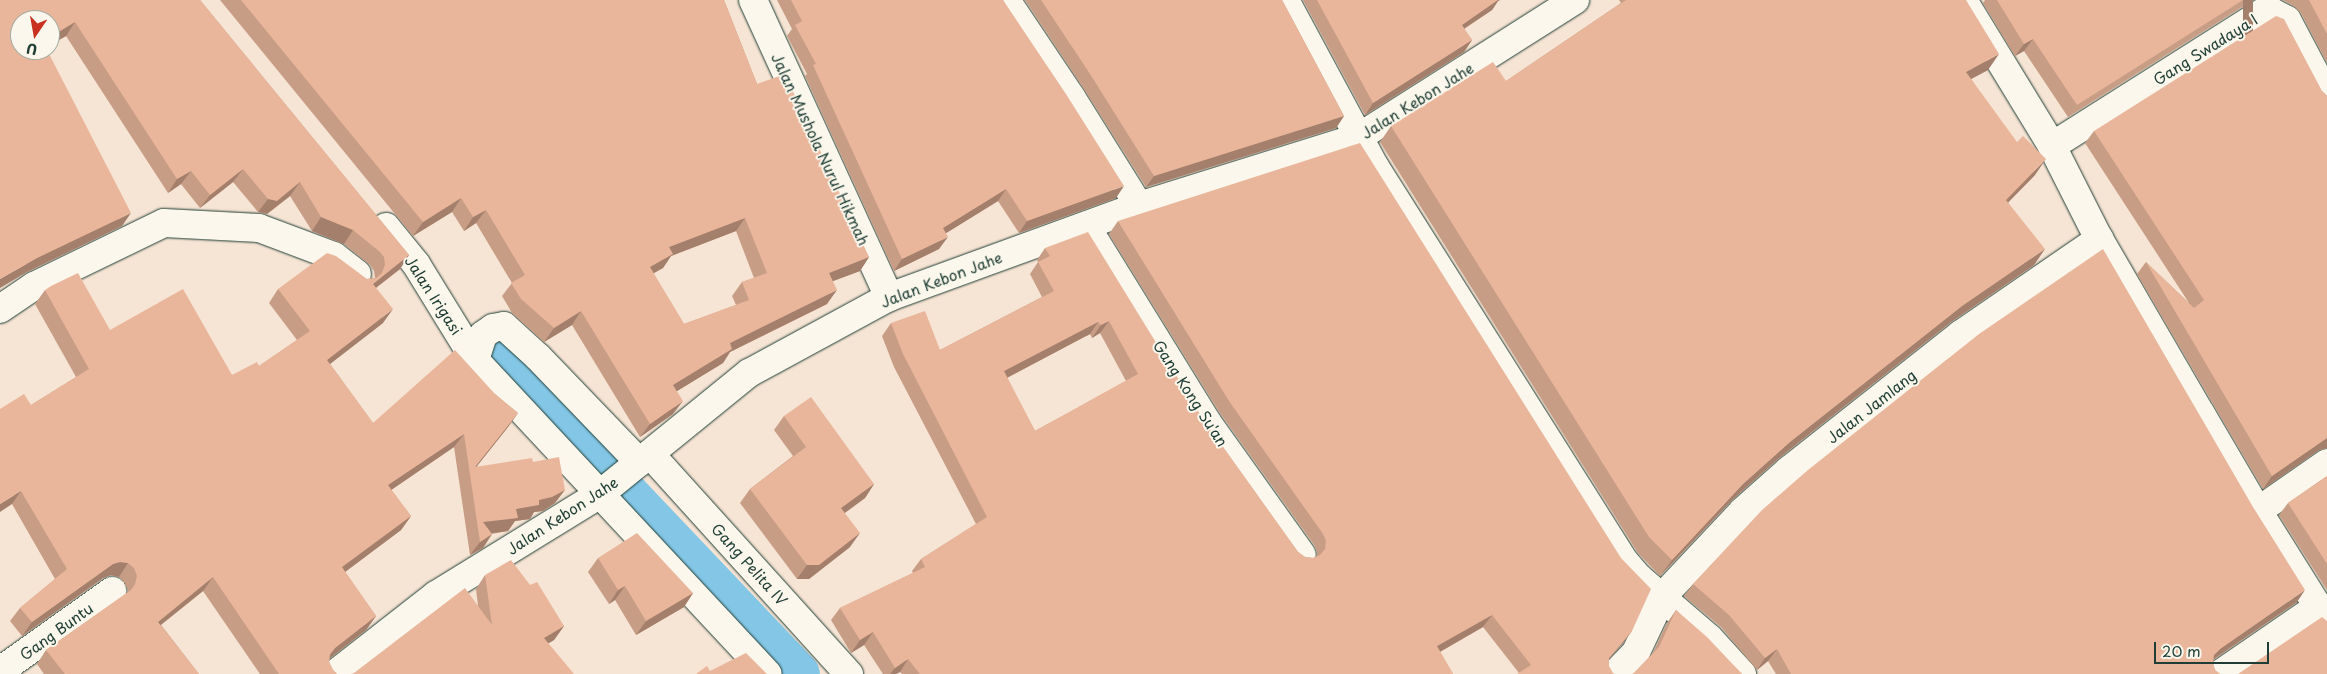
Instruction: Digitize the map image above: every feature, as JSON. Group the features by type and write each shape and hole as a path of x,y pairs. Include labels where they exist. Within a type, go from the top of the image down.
{"street":[{"name":"Jalan Mushola Nurul Hikmah","path":"753,0 889,297"},
{"path":"1006,0 1140,206"},
{"path":"1285,0 1375,167 1625,562 1639,578 1709,638 1742,674"},
{"name":"Jalan Kebon Jahe","path":"335,674 436,595 604,491 749,372 889,297 1140,206 1359,137 1575,0"},
{"path":"1963,0 2052,146 2099,239 2258,511 2323,614 2220,674"},
{"name":"Gang Swadaya I","path":"2052,146 2262,13 2272,12 2287,20 2327,96"},
{"name":"Jalan Irigasi","path":"372,210 416,264 475,360 604,491 768,674"},
{"path":"0,309 34,286 164,223 259,228 334,256 360,277"},
{"name":"Gang Kong Su'an","path":"1086,226 1207,422 1302,555"},
{"name":"Jalan Jamlang","path":"1615,674 1636,652 1662,597 1728,524 1789,470 1961,334 2099,239"},
{"name":"Jalan Irigasi","path":"475,360 483,335 493,328 504,326 538,357 641,461"},
{"name":"Gang Pelita IV","path":"641,461 849,674"},
{"path":"2258,511 2327,463"},
{"name":"Gang Buntu","path":"0,671 112,591"}],"building":[{"path":"0,0 200,0 409,255 373,284 393,309 327,360 373,423 455,350 495,394 518,413 475,467 532,458 533,462 559,457 565,490 552,497 539,500 539,505 516,509 518,518 483,522 492,534 480,542 464,434 388,485 411,516 342,567 376,616 330,654 329,662 337,674 279,674 213,577 158,622 199,674 65,674 46,650 131,590 137,576 134,568 128,563 120,562 113,564 32,622 20,608 67,569 21,491 0,504 0,409 24,394 31,405 89,369 45,290 78,273 110,330 183,289 232,375 257,362 259,366 310,331 278,289 327,253 336,256 367,279 376,278 382,273 385,265 384,257 353,230 321,217 300,182 277,201 268,199 243,169 210,195 191,171 177,179 75,22 60,31 60,10 10,10 10,60 52,60 131,213 37,258 0,279"},
{"path":"241,0 724,0 757,84 785,74 869,257 829,273 837,290 730,343 732,349 673,385 683,401 650,424 581,311 554,328 521,299 511,283 525,275 486,210 473,217 461,198 423,222","holes":["745,218 767,273 742,282 749,300 684,324 650,267 673,254 669,247"]},
{"path":"791,0 1003,0 1066,94 1124,186 1027,221 1006,189 943,228 948,237 902,259 813,65 816,64 795,25 802,21"},
{"path":"1041,0 1282,0 1344,116 1154,176"},
{"path":"1317,0 1498,0 1462,25 1472,40 1373,103"},
{"path":"1626,0 1966,0 1999,54 1966,72 2017,142 2023,136 2046,159 2006,200 2045,249 1962,306 1790,442 1743,484 1672,560 1649,537 1391,126 1493,62 1506,81"},
{"path":"1997,0 2243,0 2077,105 2033,39 2024,44"},
{"path":"2309,0 2327,0 2327,34"},
{"path":"2276,16 2284,19 2322,91 2327,96 2327,438 2272,476 2146,262 2194,308 2204,300 2094,131"},
{"path":"1360,143 1621,558 1651,589 1632,631 1609,658 1609,666 1615,674 1517,674 1531,665 1492,615 1437,646 1453,674 920,674 908,659 895,668 873,632 860,640 840,608 925,567 921,559 987,517 903,354 891,323 925,311 940,350 1054,291 1038,262 1050,256 1045,248 1088,232 1203,419 1298,552 1305,557 1313,558 1320,555 1325,549 1326,541 1323,534 1229,401 1118,221","holes":["1109,321 1138,374 1035,431 1004,371 1098,322 1101,325"]},
{"path":"2103,249 2253,507 2305,590 2220,649 2214,655 2213,663 2215,670 2220,674 1791,674 1777,649 1765,658 1729,615 1693,584 1762,510 1808,470 1979,334"},
{"path":"811,397 874,484 841,508 860,533 819,565 807,565 750,489 806,447 784,416"},
{"path":"2327,476 2327,564 2288,503"},
{"path":"637,533 693,593 646,621 625,586 618,590 598,558"},
{"path":"511,560 530,585 537,582 564,626 544,638 574,674 351,674 465,588 492,625 485,575"},
{"path":"1676,610 1707,637 1742,674 1632,674 1659,647"},
{"path":"2322,617 2327,621 2327,674 2238,674"},
{"path":"746,653 767,674 696,674 707,666 710,671"}],"waterway":[{"path":"488,345 800,674"}]}
